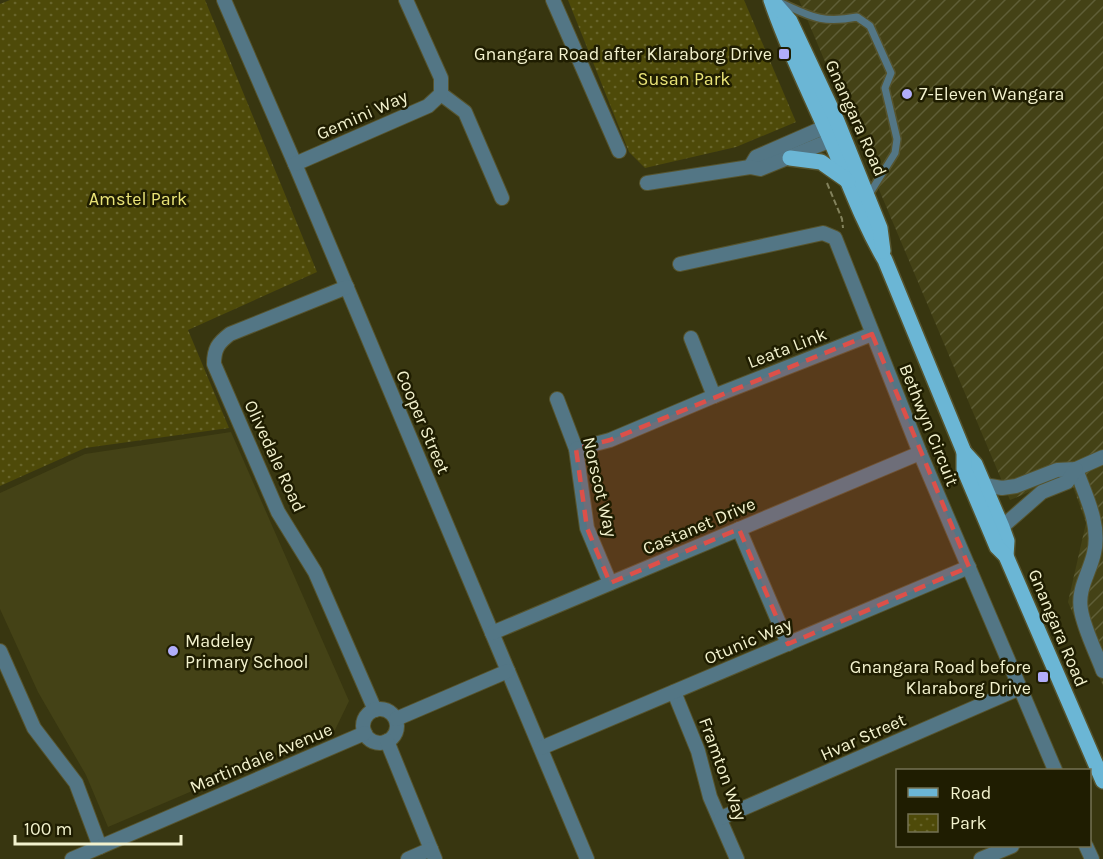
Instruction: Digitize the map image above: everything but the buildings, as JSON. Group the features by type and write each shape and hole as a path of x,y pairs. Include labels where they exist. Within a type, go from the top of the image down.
{"main road":[{"name":"Gnangara Road","path":"772,0 784,36 868,196 880,228 885,260"},
{"name":"Gnangara Road","path":"834,131 848,181 868,232 885,260 964,452 975,464 1002,527 1007,541 1006,556"},
{"path":"790,158 821,162 848,181"},
{"name":"Gnangara Road","path":"964,452 964,469 997,547 1006,556 1103,781"}],"street":[{"name":"Cooper Street","path":"224,0 347,286 587,859"},
{"path":"406,0 441,78 441,94 465,112 502,198"},
{"path":"554,0 619,151"},
{"name":"Gemini Way","path":"295,164 428,105 441,94"},
{"path":"647,183 750,167 760,169 790,158 834,131"},
{"path":"750,167 756,157 834,131"},
{"name":"Bethwyn Circuit","path":"680,264 823,233 835,238 920,453 1054,769"},
{"name":"Olivedale Road","path":"347,286 230,334 220,341 214,351 214,364 278,512 315,572 375,710"},
{"name":"Leata Link","path":"576,448 610,440 714,396 873,334"},
{"path":"691,338 714,396"},
{"name":"Norscot Way","path":"557,399 576,448 587,528 610,583"},
{"name":"Castanet Drive","path":"492,633 920,453"},
{"path":"984,485 1002,488 1016,486 1057,470 1076,469 1103,457"},
{"path":"1002,527 1042,492 1067,482 1076,469"},
{"path":"1076,469 1095,520 1096,536 1095,553 1083,583 1080,598 1081,611 1103,671"},
{"path":"739,529 788,644"},
{"name":"Otunic Way","path":"541,748 969,567"},
{"path":"0,651 34,728 76,783 100,847"},
{"path":"396,719 508,671"},
{"name":"Hvar Street","path":"721,818 1020,688"},
{"name":"Framton Way","path":"674,692 698,751 710,796 737,859"},
{"path":"375,710 386,710 396,719 396,731 387,741 370,740 365,733 364,721 375,710"},
{"name":"Martindale Avenue","path":"72,859 365,733"},
{"path":"387,741 433,854 408,859"},
{"path":"981,859 1010,847"}],"lane":[{"path":"772,0 817,19 841,20 857,17 870,26 878,42 891,73 885,88 897,139 895,153 868,196"}],"highlighted area":[{"path":"872,334 969,567 788,644 739,529 610,583 587,528 576,449 610,440"}],"shaded area":[{"path":"799,0 1103,0 1103,686 1068,602 1086,523 1069,476 1010,500"},
{"name":"Madeley Primary School","path":"231,432 349,701 335,730 108,827 86,775 38,692 0,609 0,493 85,454"}],"green space":[{"name":"Amstel Park","path":"10,0 205,0 317,272 188,330 229,428 85,448 0,486 0,4"},
{"name":"Susan Park","path":"568,0 744,0 796,122 736,147 645,168 629,152"}],"place":[{"name":"Gnangara Road after Klaraborg Drive","path":"784,54"},
{"name":"7-Eleven Wangara","path":"907,94"},
{"name":"Madeley Primary School","path":"173,651"},
{"name":"Gnangara Road before Klaraborg Drive","path":"1043,677"}]}
